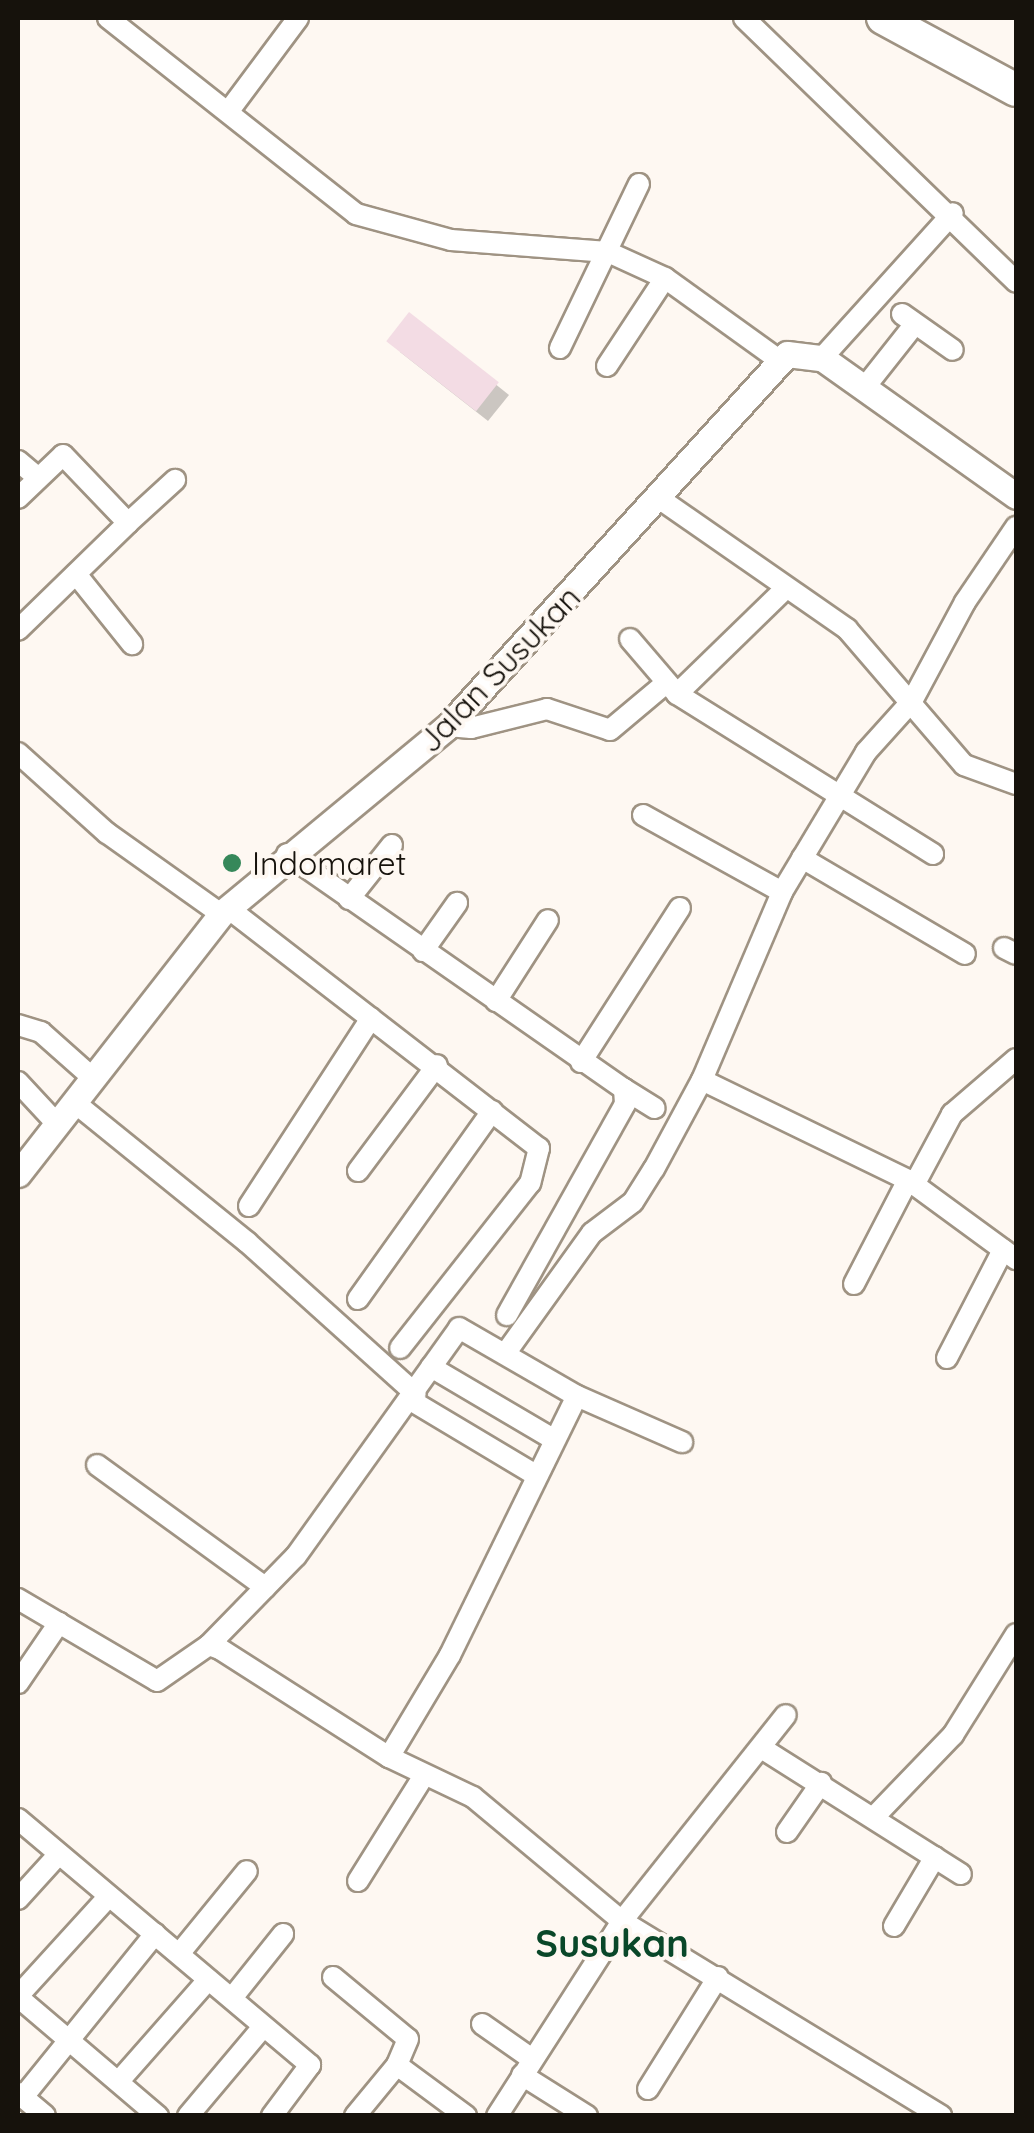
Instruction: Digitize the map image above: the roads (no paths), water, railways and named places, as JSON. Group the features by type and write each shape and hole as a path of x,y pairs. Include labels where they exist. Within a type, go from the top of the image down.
{"highway":[{"path":"883,18 1016,90"}],"street":[{"path":"108,18 356,214 451,240 474,237 608,252 666,278 779,360 796,353 822,358 1016,496"},
{"path":"228,112 298,18"},
{"path":"744,18 952,213 1016,282"},
{"path":"560,348 639,184"},
{"path":"822,358 952,213"},
{"path":"608,366 666,278"},
{"path":"864,387 909,319 953,350"},
{"name":"Jalan Susukan","path":"18,1174 224,911 287,854 448,726 660,498 779,360"},
{"path":"18,498 63,455 128,523"},
{"path":"18,461 38,478"},
{"path":"18,630 176,480"},
{"path":"660,498 784,590 817,602 883,663 964,765 1016,784"},
{"path":"505,1354 592,1233 633,1202 702,1080 782,892 838,795 912,701 965,602 1016,527"},
{"path":"76,574 132,644"},
{"path":"448,726 471,728 548,710 610,730 671,689 784,590"},
{"path":"630,639 671,689 933,854"},
{"path":"18,753 107,833 224,911 437,1064 539,1148 530,1182 400,1348"},
{"path":"643,815 782,892"},
{"path":"349,899 392,845"},
{"path":"287,854 582,1062 654,1108"},
{"path":"802,858 965,954"},
{"path":"423,951 457,903"},
{"path":"582,1062 680,908"},
{"path":"496,1002 548,920"},
{"path":"249,1206 371,1018"},
{"path":"18,1025 41,1032 94,1078"},
{"path":"854,1284 952,1114 1016,1058"},
{"path":"358,1170 437,1064"},
{"path":"702,1080 911,1183 1010,1254 947,1358"},
{"path":"18,1082 57,1124"},
{"path":"506,1315 624,1104 624,1089"},
{"path":"74,1102 248,1242 414,1397 534,1474"},
{"path":"358,1299 492,1111"},
{"path":"18,1600 157,1681 209,1645 296,1556 414,1397 459,1328 577,1396 682,1442"},
{"path":"431,1367 553,1439"},
{"path":"388,1757 450,1655 534,1474 577,1396"},
{"path":"96,1465 265,1587"},
{"path":"18,1684 60,1624"},
{"path":"874,1818 952,1736 1016,1634"},
{"path":"209,1645 388,1757 423,1777 473,1797 622,1920 941,2116"},
{"path":"496,2116 622,1920 763,1749 786,1715"},
{"path":"763,1749 821,1782 961,1874"},
{"path":"358,1881 423,1777"},
{"path":"787,1832 821,1782"},
{"path":"18,1818 310,2064 272,2116"},
{"path":"18,1899 59,1854"},
{"path":"894,1926 936,1858"},
{"path":"179,1954 248,1872"},
{"path":"109,1896 18,1996 158,2116"},
{"path":"44,2116 20,2095 71,2041 155,1934"},
{"path":"232,1998 283,1934"},
{"path":"333,1976 404,2030 408,2048 355,2116"},
{"path":"648,2089 718,1977"},
{"path":"119,2081 208,1980"},
{"path":"482,2024 586,2116"},
{"path":"188,2116 263,2026"},
{"path":"397,2065 466,2116"}],"place":[{"name":"Indomaret","path":"232,863"}],"district":[{"name":"Susukan","path":"612,1944"}]}
